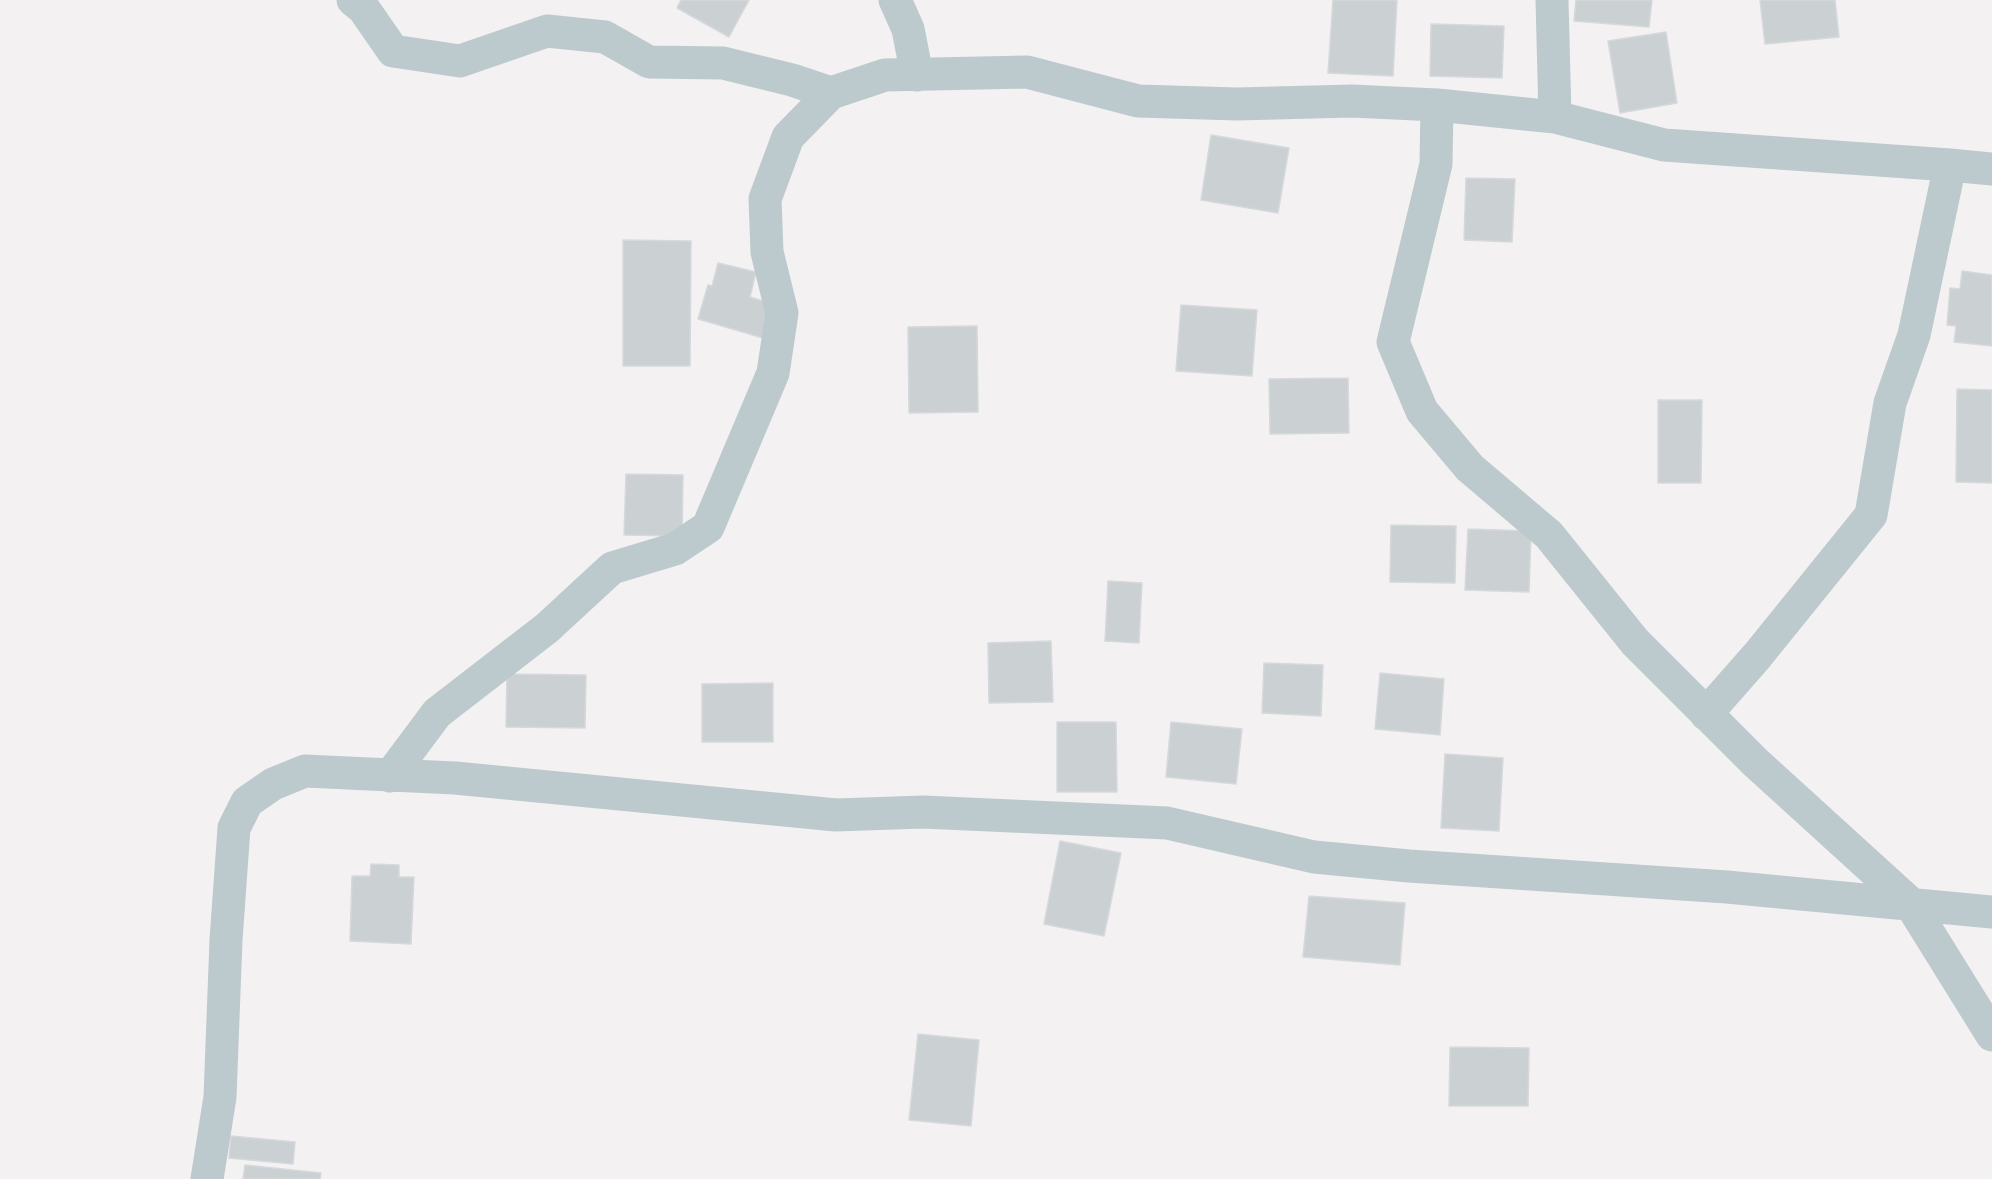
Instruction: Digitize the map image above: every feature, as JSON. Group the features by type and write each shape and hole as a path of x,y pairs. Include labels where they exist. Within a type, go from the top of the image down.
{"street":[{"path":"354,0 364,9 393,51 460,61 547,31 605,37 649,62 723,63 792,80 831,93"},
{"path":"895,0 908,29 917,75"},
{"path":"1552,0 1555,117"},
{"path":"390,776 437,713 547,628 612,568 675,549 708,527 773,374 782,313 767,252 765,199 788,137 831,93 885,75 1027,72 1138,100 1237,104 1352,101 1437,105 1555,117 1664,145 1992,169"},
{"path":"1437,105 1436,164 1394,342 1422,411 1470,468 1550,535 1635,642 1706,714 1755,762 1910,903 1992,1035"},
{"path":"1706,714 1757,656 1871,515 1890,403 1914,335 1950,165"},
{"path":"207,1179 219,1097 234,828 247,802 273,784 305,771 455,778 836,815 923,812 1167,823 1314,857 1727,887 1992,912"}],"building":[{"path":"681,0 749,0 729,37 677,8"},
{"path":"1333,0 1397,0 1393,76 1328,73"},
{"path":"1576,0 1652,0 1649,27 1574,21"},
{"path":"1760,0 1835,0 1839,37 1765,44"},
{"path":"1431,24 1504,26 1502,78 1430,76"},
{"path":"1666,32 1677,103 1620,113 1608,41"},
{"path":"1211,135 1289,148 1278,213 1201,200"},
{"path":"1466,178 1515,179 1512,242 1464,240"},
{"path":"623,240 691,241 690,366 623,366"},
{"path":"718,263 756,272 750,297 773,304 763,338 698,319 708,285 712,286"},
{"path":"1962,271 1992,275 1992,346 1954,342 1956,326 1947,325 1950,288 1960,289"},
{"path":"1181,305 1257,310 1252,376 1176,371"},
{"path":"977,326 978,412 909,413 908,327"},
{"path":"1348,378 1349,433 1270,434 1269,379"},
{"path":"1957,389 1992,390 1992,483 1956,482"},
{"path":"1658,400 1702,400 1701,483 1658,483"},
{"path":"626,474 683,475 682,536 624,535"},
{"path":"1391,525 1456,526 1455,583 1390,582"},
{"path":"1468,529 1531,531 1529,592 1465,590"},
{"path":"1108,581 1142,583 1139,643 1105,641"},
{"path":"1051,641 1053,702 989,703 988,643"},
{"path":"1264,663 1323,665 1321,716 1262,713"},
{"path":"1380,673 1444,679 1440,735 1375,729"},
{"path":"507,674 586,675 585,728 506,727"},
{"path":"773,683 773,742 702,742 702,684"},
{"path":"1057,722 1116,722 1117,792 1057,792"},
{"path":"1171,722 1242,729 1236,784 1166,777"},
{"path":"1445,754 1503,758 1499,831 1441,828"},
{"path":"1060,841 1121,853 1104,936 1044,924"},
{"path":"371,864 399,865 399,877 414,877 411,944 350,941 352,876 370,876"},
{"path":"1309,896 1405,903 1400,965 1303,957"},
{"path":"918,1034 979,1040 971,1126 909,1120"},
{"path":"1450,1047 1529,1048 1528,1106 1449,1106"},
{"path":"231,1136 295,1142 293,1164 229,1158"},
{"path":"245,1165 321,1173 320,1179 243,1179"}]}
